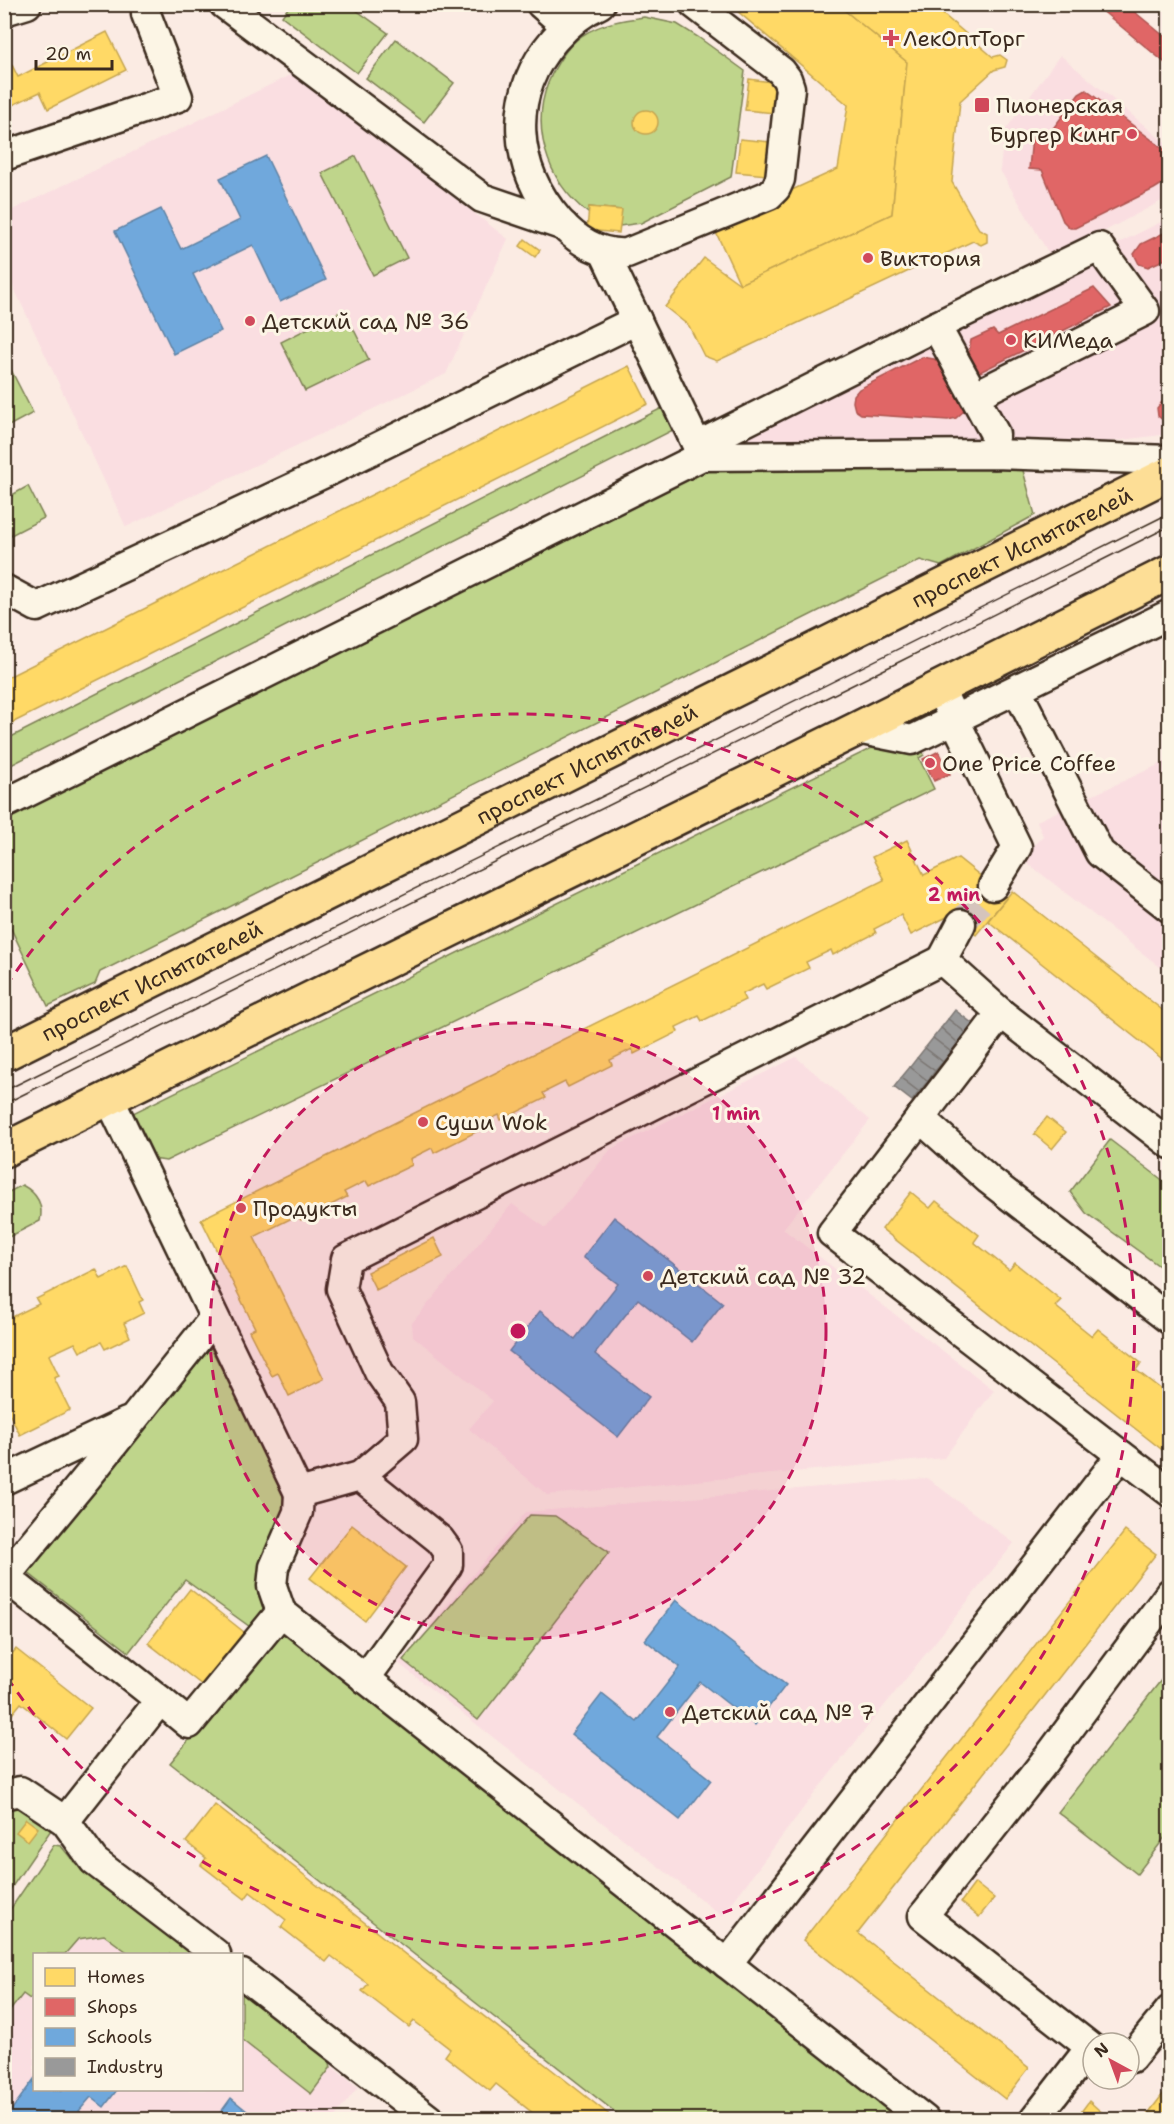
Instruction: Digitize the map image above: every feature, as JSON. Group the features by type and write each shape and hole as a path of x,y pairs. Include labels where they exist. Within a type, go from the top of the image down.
{"main road":[{"name":"проспект Испытателей","path":"4,1054 1170,473"},
{"path":"4,1150 1170,572"}],"street":[{"path":"4,11 27,4"},
{"path":"4,156 178,97 146,14 146,4"},
{"path":"224,4 482,198 564,226"},
{"path":"541,4 566,26"},
{"path":"600,4 566,26 547,48 531,76 525,96 521,127 523,150 532,180 546,205 564,226 576,237 604,252 627,253 769,195 776,188 780,179 790,88 788,79 702,7"},
{"path":"4,804 700,451 936,326 1098,247 1145,311 974,396"},
{"path":"604,252 700,451"},
{"path":"4,589 37,607 331,470 637,320"},
{"path":"936,326 995,434 994,453"},
{"path":"700,451 994,453 1170,460"},
{"path":"857,729 912,740 1170,614"},
{"path":"938,687 1017,847 993,886"},
{"path":"1017,690 1095,820 1100,853 1170,908"},
{"path":"298,1493 360,1476 403,1439 400,1402 379,1372 341,1288 346,1259 942,960 961,924"},
{"path":"942,960 1001,1013 1170,1144"},
{"path":"1001,1013 832,1233 1170,1492"},
{"path":"109,1098 298,1493 298,1512 274,1567 272,1586 281,1612 925,2120"},
{"path":"920,1118 989,1180 1170,1320"},
{"path":"214,1318 5,1577 189,1724 281,1612"},
{"path":"4,1480 134,1419"},
{"path":"727,1964 1121,1455"},
{"path":"360,1476 441,1540 448,1551 448,1565 365,1679"},
{"path":"1081,2040 923,1916 1046,1760 1170,1593"},
{"path":"65,1821 160,1700"},
{"path":"4,1795 20,1791 65,1821 94,1860 215,1953"},
{"path":"243,1975 430,2120"},
{"path":"1141,2046 1170,2010"},
{"path":"1034,2120 1081,2062"}],"shaded area":[{"path":"1060,55 1169,146 1169,197 1052,259 1000,170 1004,132"},
{"name":"Детский сад № 36","path":"292,74 508,239 446,374 126,527 5,269 4,214"},
{"path":"1169,218 1169,434 1090,444 717,443"},
{"path":"1169,760 1169,974 1021,858 1043,836 1037,821"},
{"name":"Детский сад № 32","path":"796,1057 870,1120 783,1229 994,1390 944,1458 547,1495 469,1429 493,1401 413,1336 412,1323 512,1204 546,1228 611,1149"},
{"name":"Детский сад № 7","path":"927,1478 1014,1543 814,1794 722,1916 398,1663 526,1512"},
{"path":"73,1868 184,1953 33,1953 33,2091 243,2091 243,1999 358,2087 333,2119 5,2119 4,1957"}],"green space":[{"path":"291,4 349,5 388,33 357,73 282,16"},
{"path":"644,17 677,24 745,71 731,177 641,223 620,226 621,210 589,207 588,213 561,185 545,150 542,112 545,93 552,74 565,53 578,39 605,25"},
{"path":"396,39 454,83 424,122 366,78"},
{"path":"356,156 407,258 373,275 322,173"},
{"path":"344,310 369,360 305,391 281,342"},
{"path":"8,364 33,413 5,428 5,366"},
{"path":"664,407 675,429 5,768 5,740"},
{"path":"709,462 1021,463 1035,515 941,566 920,560 100,972 95,984 48,1006 5,916 5,819"},
{"path":"28,486 44,518 11,535 5,522 5,499"},
{"path":"888,740 921,746 924,755 919,758 934,789 166,1161 153,1159 131,1114"},
{"path":"1110,1140 1169,1185 1169,1273 1086,1213 1070,1192"},
{"path":"22,1185 35,1195 40,1204 40,1221 5,1239 5,1194"},
{"path":"207,1341 287,1493 269,1609 253,1629 185,1580 129,1652 27,1572"},
{"path":"530,1515 555,1516 609,1552 478,1720 403,1660"},
{"path":"280,1629 907,2119 624,2119 170,1763"},
{"path":"1169,1670 1169,1832 1137,1874 1058,1812"},
{"path":"17,1804 53,1827 5,1897 5,1811"},
{"path":"54,1845 61,1846 74,1862 189,1953 129,1953 104,1935 78,1939 66,1953 33,1953 33,1994 30,1999 23,1994 5,2017 5,1917"},
{"path":"243,1993 329,2059 331,2067 311,2094 243,2041"}],"building: Homes":[{"path":"729,4 837,4 907,62 892,214 740,284 713,226 838,169 848,105"},
{"path":"837,4 931,4 993,57 1000,55 1007,60 1005,67 994,70 960,101 952,182 979,229 987,233 987,242 981,245 973,241 717,361 704,356 689,326 665,307 704,258 740,284 892,214 907,62"},
{"path":"107,32 126,70 48,109 40,92 4,109 4,61 9,59 18,77"},
{"path":"749,79 778,83 774,113 745,110"},
{"path":"646,110 655,113 658,122 655,131 646,134 637,131 634,122 637,113"},
{"path":"740,139 771,142 767,175 736,172"},
{"path":"589,207 622,210 619,233 587,230"},
{"path":"525,239 540,250 535,257 520,246"},
{"path":"629,366 648,404 4,727 4,679"},
{"path":"907,840 924,875 958,858 1007,897 976,935 951,915 911,935 901,915 874,929 876,933 833,955 831,950 806,962 809,968 766,989 763,984 742,994 745,1000 702,1021 699,1016 676,1027 678,1032 634,1054 632,1049 610,1060 612,1065 568,1087 565,1082 543,1093 546,1098 501,1120 499,1115 476,1126 478,1131 434,1153 432,1148 410,1159 412,1165 369,1186 366,1181 344,1192 347,1197 301,1220 298,1215 254,1237 324,1379 289,1396 278,1373 272,1376 249,1331 255,1328 201,1219 884,880 872,857"},
{"path":"1012,891 1170,1016 1170,1065 988,921"},
{"path":"1047,1117 1066,1132 1052,1149 1034,1134"},
{"path":"911,1192 930,1208 936,1201 979,1235 974,1242 1009,1270 1015,1263 1061,1300 1055,1306 1092,1336 1098,1329 1141,1363 1136,1370 1170,1396 1170,1456 882,1229"},
{"path":"434,1238 443,1257 376,1290 367,1272"},
{"path":"127,1266 143,1300 139,1302 144,1313 124,1323 130,1337 105,1349 101,1342 80,1352 75,1343 49,1355 59,1376 54,1378 70,1410 20,1435 4,1403 4,1321 39,1304 36,1299 96,1269 101,1279"},
{"path":"352,1525 406,1567 365,1621 310,1578"},
{"path":"1125,1531 1156,1554 858,1933 1029,2068 1005,2099 803,1940"},
{"path":"190,1589 244,1632 202,1685 148,1643"},
{"path":"16,1649 91,1708 66,1739 21,1703 4,1724 4,1663"},
{"path":"215,1805 616,2120 530,2120 534,2114 496,2084 490,2091 445,2056 450,2049 414,2021 409,2027 362,1991 368,1984 331,1956 326,1962 281,1927 286,1920 250,1892 245,1899 201,1865 206,1858 186,1842"},
{"path":"26,1819 38,1828 28,1841 16,1832"},
{"path":"975,1883 994,1898 979,1917 961,1902"},
{"path":"1170,2085 1170,2120 1143,2120"},
{"path":"1089,2101 1099,2110 1112,2120 1075,2120"}],"building: Shops":[{"path":"1094,4 1125,4 1170,41 1170,67"},
{"path":"1086,90 1169,153 1170,179 1075,228 1070,228 1063,221 1042,170 1029,169 1032,137 1045,139 1079,94"},
{"path":"1170,230 1170,257 1148,267 1139,264 1134,254 1141,244"},
{"path":"1094,288 1111,307 974,375 967,362 971,340 993,330 998,335"},
{"path":"922,357 934,359 945,365 965,402 964,411 956,418 948,420 861,414 855,410 854,395 859,389"},
{"path":"1170,398 1170,420 1163,420 1158,416 1157,408"},
{"path":"939,751 950,774 934,781 923,759"}],"building: Schools":[{"path":"266,156 326,280 280,302 253,245 193,274 221,331 174,354 115,231 161,209 181,249 240,220 220,178"},
{"path":"614,1217 723,1303 692,1342 638,1299 595,1354 649,1397 618,1437 509,1351 540,1311 575,1339 618,1284 583,1257"},
{"path":"676,1600 786,1685 755,1725 700,1682 657,1737 711,1780 680,1820 571,1734 602,1694 637,1722 680,1667 645,1640"},
{"path":"33,2080 33,2091 116,2091 104,2107 91,2097 79,2111 89,2120 4,2120"},
{"path":"231,2098 258,2120 215,2120"}],"building: Industry":[{"path":"955,1010 973,1024 966,1033 948,1019"},
{"path":"948,1019 966,1033 958,1043 941,1028"},
{"path":"941,1028 958,1043 951,1052 933,1038"},
{"path":"933,1038 951,1052 943,1062 925,1048"},
{"path":"925,1048 943,1062 935,1071 917,1058"},
{"path":"917,1058 935,1071 928,1081 910,1067"},
{"path":"910,1067 928,1081 919,1092 901,1078"},
{"path":"901,1078 919,1092 912,1101 894,1087"}],"tunnel":[{"path":"961,924 993,886"}],"tram line":[{"path":"4,1091 646,775 1170,513"},
{"path":"4,1104 1170,526"}],"place":[{"name":"ЛекОптТорг","path":"891,38"},
{"name":"Пионерская","path":"982,105"},
{"name":"Бургер Кинг","path":"1132,134"},
{"name":"Виктория","path":"868,258"},
{"name":"Детский сад № 36","path":"250,321"},
{"name":"КИМеда","path":"1011,340"},
{"name":"One Price Coffee","path":"930,763"},
{"name":"Суши Wok","path":"423,1122"},
{"name":"Продукты","path":"241,1208"},
{"name":"Детский сад № 32","path":"648,1276"},
{"name":"Детский сад № 7","path":"670,1712"}]}
